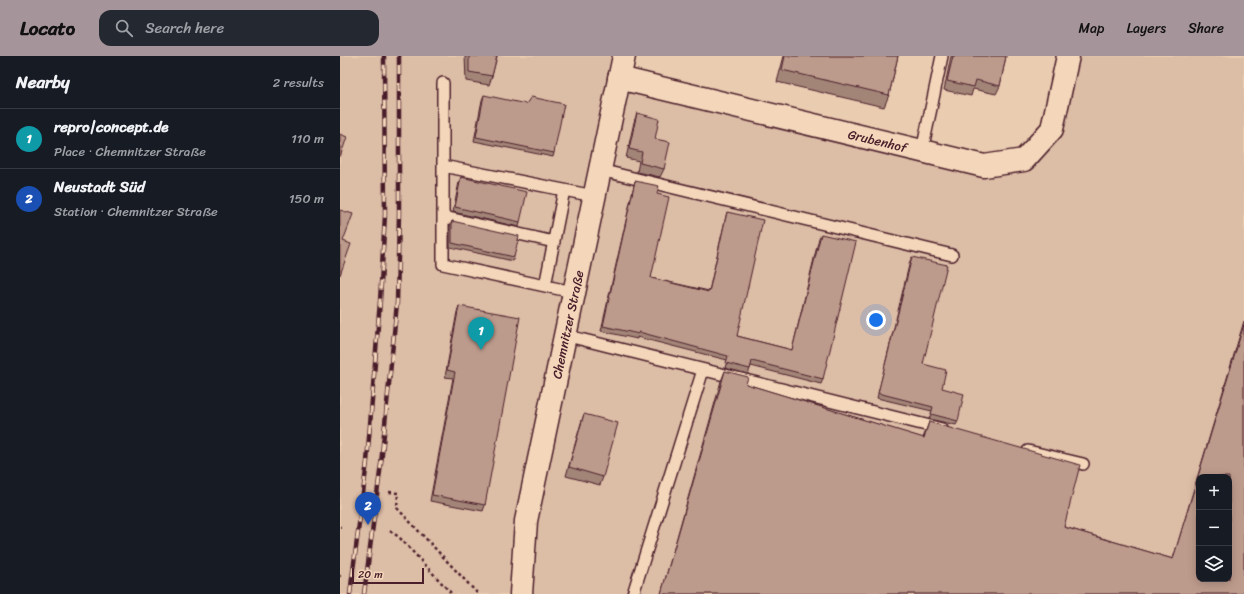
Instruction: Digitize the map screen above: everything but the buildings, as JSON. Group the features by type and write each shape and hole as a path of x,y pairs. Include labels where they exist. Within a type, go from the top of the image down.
{"street":[{"name":"Chemnitzer Straße","path":"521,594 526,521 573,292 624,56"},
{"name":"Grubenhof","path":"620,78 984,166 1024,160 1052,130 1068,56"}],"lane":[{"path":"922,151 942,56"},
{"path":"443,83 443,264 573,292"},
{"path":"443,166 594,196"},
{"path":"600,170 952,255"},
{"path":"546,286 564,190"},
{"path":"444,217 554,242"},
{"path":"564,335 951,432"},
{"path":"633,594 703,370"},
{"path":"1021,449 1083,464"}],"path":[{"path":"388,492 398,493 397,508 478,594"},
{"path":"390,531 398,537 452,594"}],"shaded area":[{"path":"340,56 611,56 512,536 508,586 513,536 564,335 619,78 984,166 1024,160 1052,130 1068,56 1244,56 1244,594 340,594"}],"railway":[{"path":"350,594 367,462 380,301 385,215 384,56"},
{"path":"364,594 381,464 397,303 399,214 399,56"}],"place":[{"name":"repro|concept.de","path":"481,350"},
{"name":"Neustadt Süd","path":"368,525"}]}
